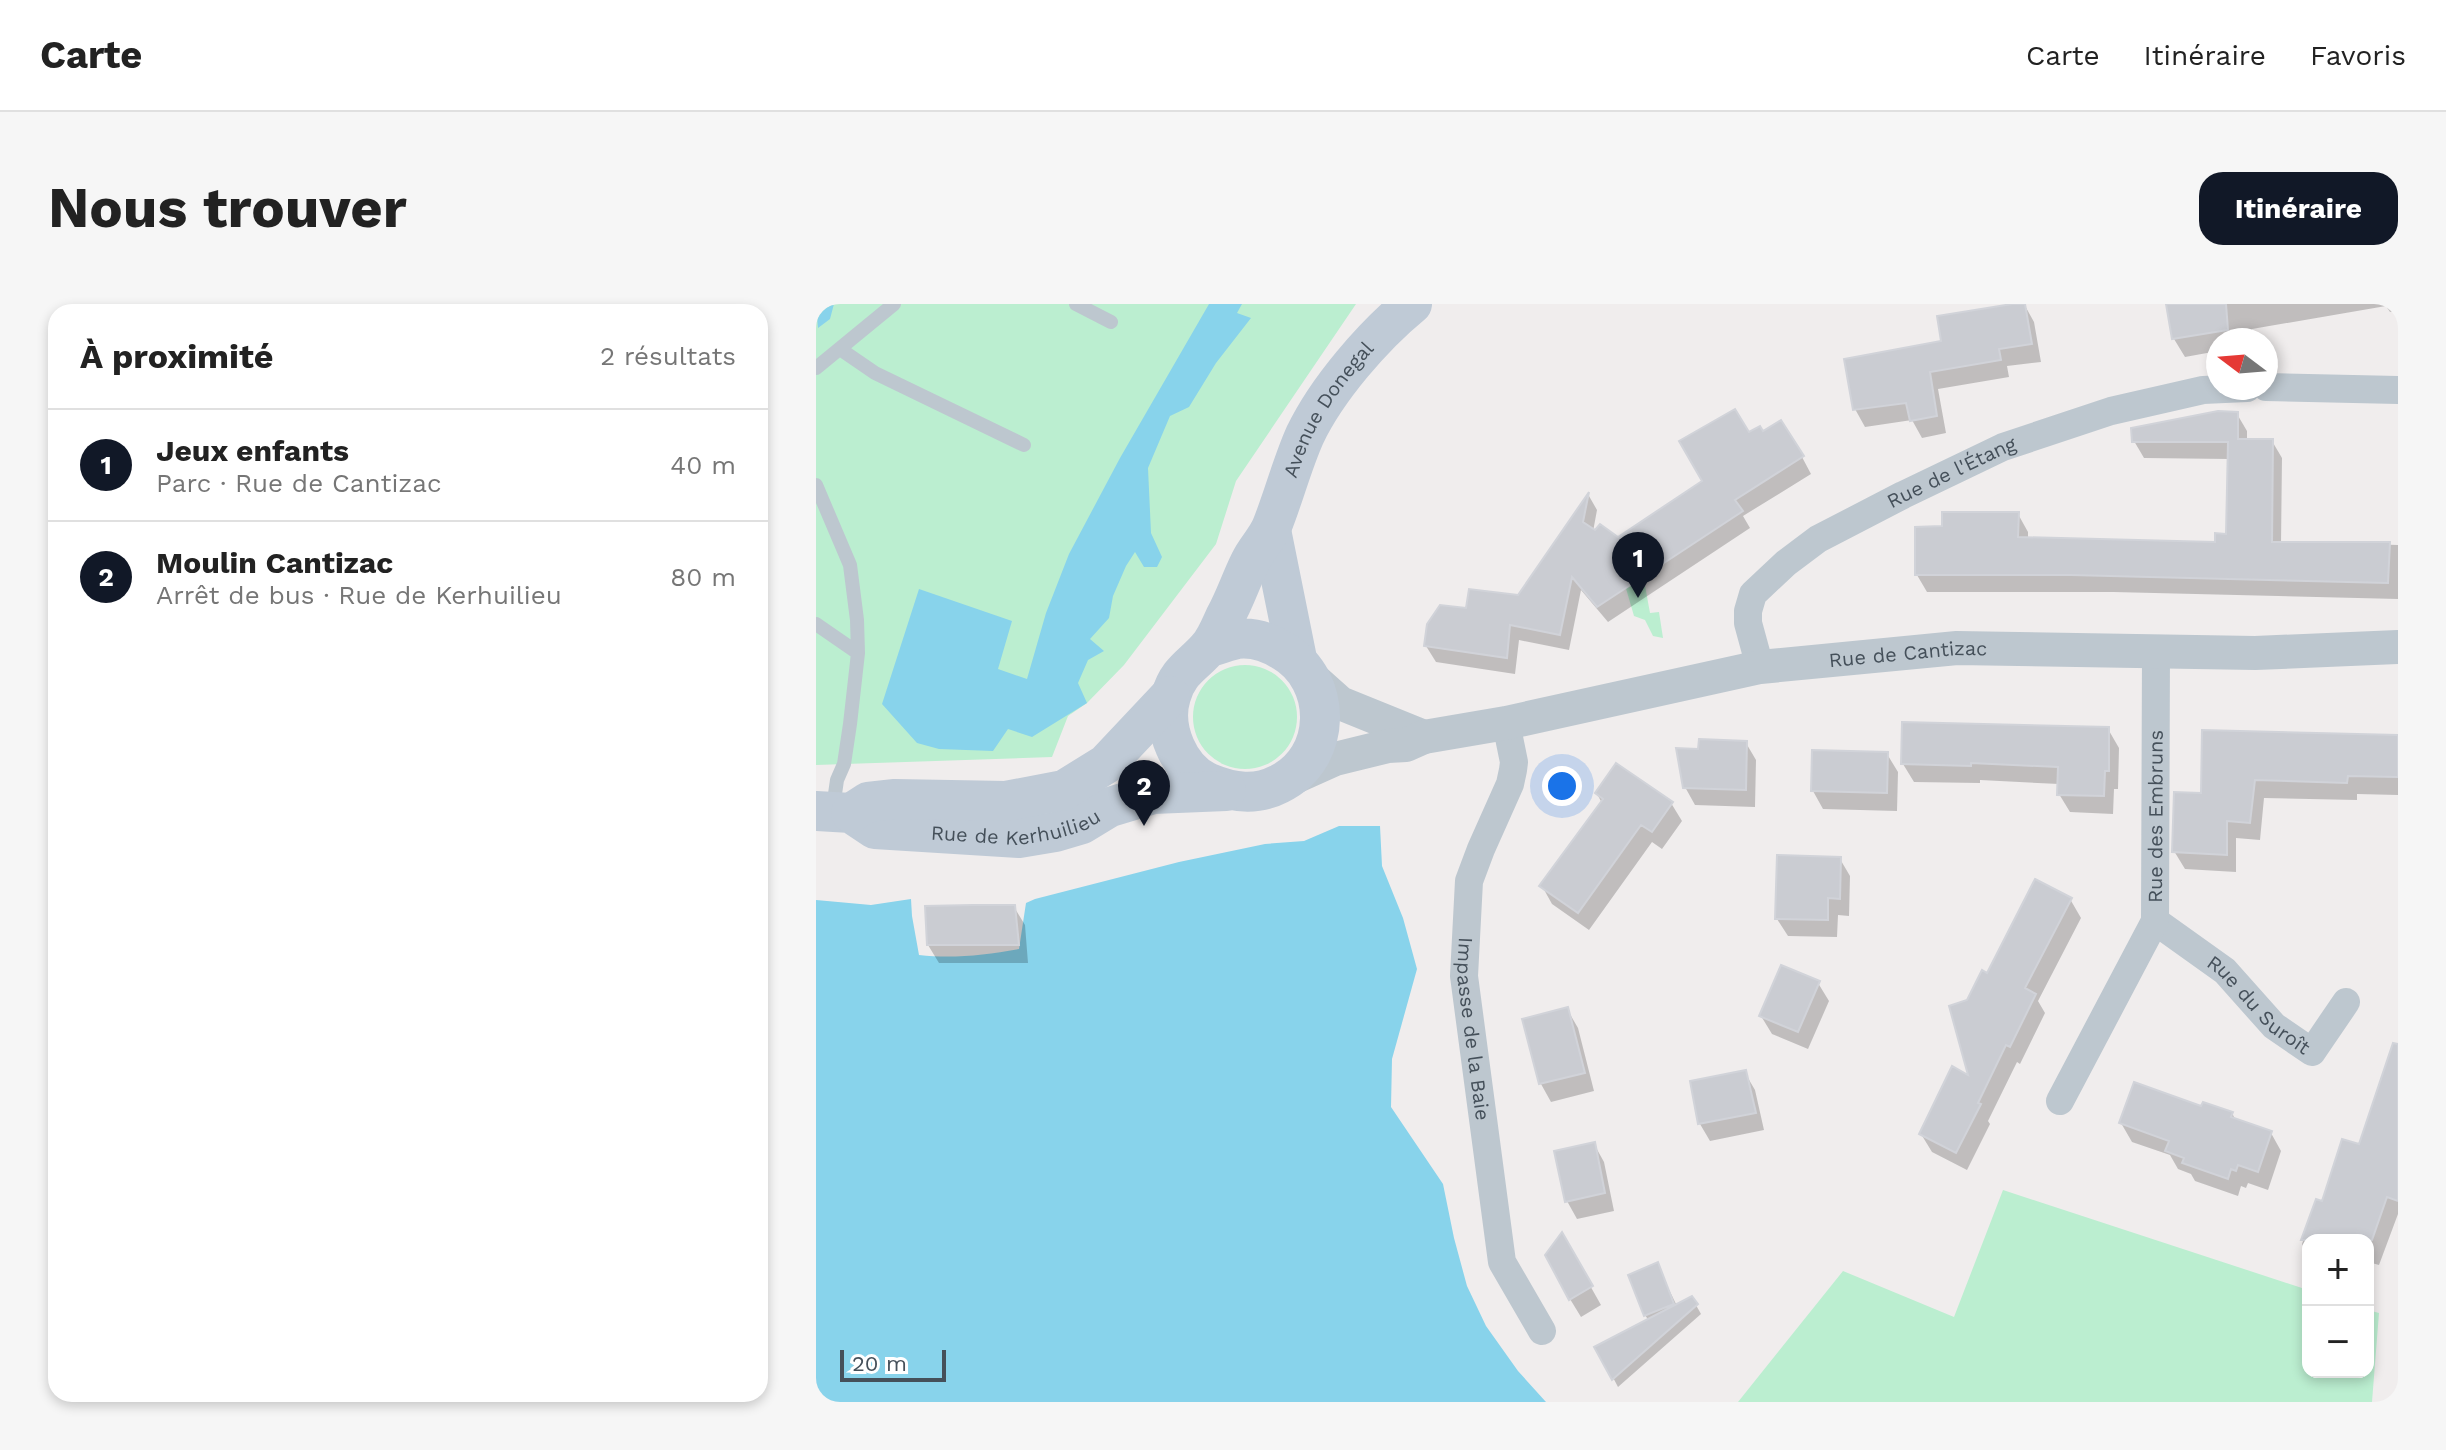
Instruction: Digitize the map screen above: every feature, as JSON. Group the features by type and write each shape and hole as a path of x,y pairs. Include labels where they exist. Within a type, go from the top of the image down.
{"main road":[{"name":"Avenue Donegal","path":"1208,648 1238,593 1250,561 1271,530 1306,434 1347,368 1412,304"},
{"path":"1271,530 1304,668 1321,707 1319,737 1305,764 1282,783 1264,790 1245,793 1226,791 1204,781 1186,765 1173,744 1168,721 1170,696 1184,668 1208,648 1238,639 1269,642 1304,668"},
{"name":"Rue de Kerhuilieu","path":"833,812 868,802 895,799 1006,801 1064,790 1106,764 1170,696"},
{"name":"Rue de Kerhuilieu","path":"833,812 875,829 1019,838 1082,824 1110,807 1153,794 1226,791"}],"street":[{"path":"2278,387 2398,390"},
{"name":"Rue de l'Étang","path":"1760,667 1748,623 1753,594 1818,539 2003,447 2111,411 2206,390"},
{"name":"Rue de Cantizac","path":"1282,783 1335,759 1388,746 1406,745 1424,737 1506,723 1760,667 1957,648 2255,653 2398,647"},
{"name":"Rue des Embruns","path":"2060,1101 2155,921 2156,650"},
{"name":"Rue de Cantizac","path":"1304,668 1340,703 1424,737"},
{"name":"Impasse de la Baie","path":"1506,723 1513,770 1469,881 1464,976 1502,1262 1542,1331"},
{"name":"Rue du Suroît","path":"2155,921 2225,971 2274,1026 2312,1052 2346,1002"}],"lane":[{"path":"816,368 894,304"},
{"path":"1076,304 1111,322"},
{"path":"840,349 875,373 1024,445"},
{"path":"816,485 850,565 857,620 858,653 844,764 837,780 833,812"},
{"path":"816,624 858,653"}],"green space":[{"path":"816,304 1356,304 1236,481 1216,544 1124,665 1087,703 1068,716 1052,757 816,765"},
{"path":"1633,577 1644,580 1650,613 1659,612 1663,638 1653,636 1645,620 1634,616 1625,585"},
{"path":"1245,665 1265,669 1282,680 1293,697 1297,717 1293,737 1282,754 1265,765 1245,769 1225,765 1208,754 1197,737 1193,717 1197,697 1208,680 1225,669"},
{"path":"2003,1190 2302,1288 2302,1378 2374,1378 2372,1402 1738,1402 1843,1271 1954,1317"},
{"path":"2374,1312 2379,1313 2374,1377"}],"water":[{"path":"816,304 834,304 830,319 818,328"},
{"path":"1209,304 1242,304 1237,313 1251,318 1216,363 1189,407 1170,416 1148,468 1151,533 1162,557 1157,567 1144,567 1135,552 1126,566 1113,596 1109,618 1090,639 1104,651 1088,660 1078,683 1087,703 1032,737 1008,729 993,751 939,749 917,743 882,704 919,589 1012,621 998,669 1027,679 1046,613 1069,554 1120,458"},
{"path":"1339,826 1380,826 1382,866 1403,918 1417,969 1392,1059 1391,1107 1443,1184 1467,1286 1486,1326 1518,1371 1546,1402 816,1402 816,900 871,905 911,899 919,955 994,953 1019,949 1026,903 1035,899 1179,862 1265,844 1304,841"}],"building":[{"path":"2025,304 2032,344 1999,349 2001,360 1930,372 1937,416 1910,421 1906,403 1853,410 1844,359 1941,341 1937,316"},
{"path":"2166,304 2226,304 2228,328 2206,328 2206,334 2172,339"},
{"path":"1735,409 1749,432 1760,426 1763,431 1781,420 1804,456 1735,500 1743,511 1597,607 1572,577 1560,635 1510,625 1507,658 1424,646 1427,624 1440,605 1466,608 1469,589 1518,595 1589,492 1583,522 1595,530 1600,524 1618,537 1702,481 1679,441"},
{"path":"2218,411 2238,412 2238,439 2273,439 2272,542 2390,542 2388,583 2071,575 1915,575 1915,527 1942,526 1942,512 2019,512 2018,537 2215,542 2215,533 2226,534 2228,442 2132,442 2131,428"},
{"path":"1902,722 2109,727 2109,771 2105,771 2104,796 2057,795 2058,767 1901,764"},
{"path":"2202,730 2398,735 2398,777 2348,776 2347,783 2255,780 2250,823 2227,821 2227,855 2172,852 2174,792 2201,793"},
{"path":"1699,739 1747,741 1746,790 1683,788 1676,748 1698,749"},
{"path":"1812,750 1888,752 1887,793 1811,791"},
{"path":"1616,763 1673,802 1652,832 1641,825 1578,913 1539,886 1603,799 1595,793"},
{"path":"1777,855 1841,857 1840,899 1828,898 1828,920 1775,919"},
{"path":"2035,879 2072,898 2025,988 2036,994 2010,1047 2006,1045 1956,1153 1919,1134 1952,1066 1968,1075 1949,1006 1967,1000 1982,970 1987,973"},
{"path":"1015,905 1019,945 927,945 925,906"},
{"path":"1781,965 1820,981 1798,1032 1759,1016"},
{"path":"1568,1007 1585,1073 1539,1084 1522,1019"},
{"path":"2393,1043 2398,1044 2398,1201 2387,1197 2374,1234 2303,1234 2316,1199 2322,1201 2342,1139 2359,1144"},
{"path":"1746,1070 1756,1113 1698,1124 1690,1081"},
{"path":"2134,1082 2201,1106 2203,1102 2233,1112 2231,1117 2272,1131 2258,1172 2238,1165 2236,1171 2231,1169 2228,1179 2182,1163 2184,1158 2165,1151 2169,1141 2119,1123"},
{"path":"1595,1142 1605,1193 1565,1202 1554,1151"},
{"path":"1562,1232 1593,1286 1569,1300 1545,1255"},
{"path":"1658,1262 1674,1304 1644,1316 1628,1275"},
{"path":"1692,1296 1698,1304 1612,1380 1594,1347"}],"place":[{"name":"Jeux enfants","path":"1638,598"},
{"name":"Moulin Cantizac","path":"1144,826"}]}
